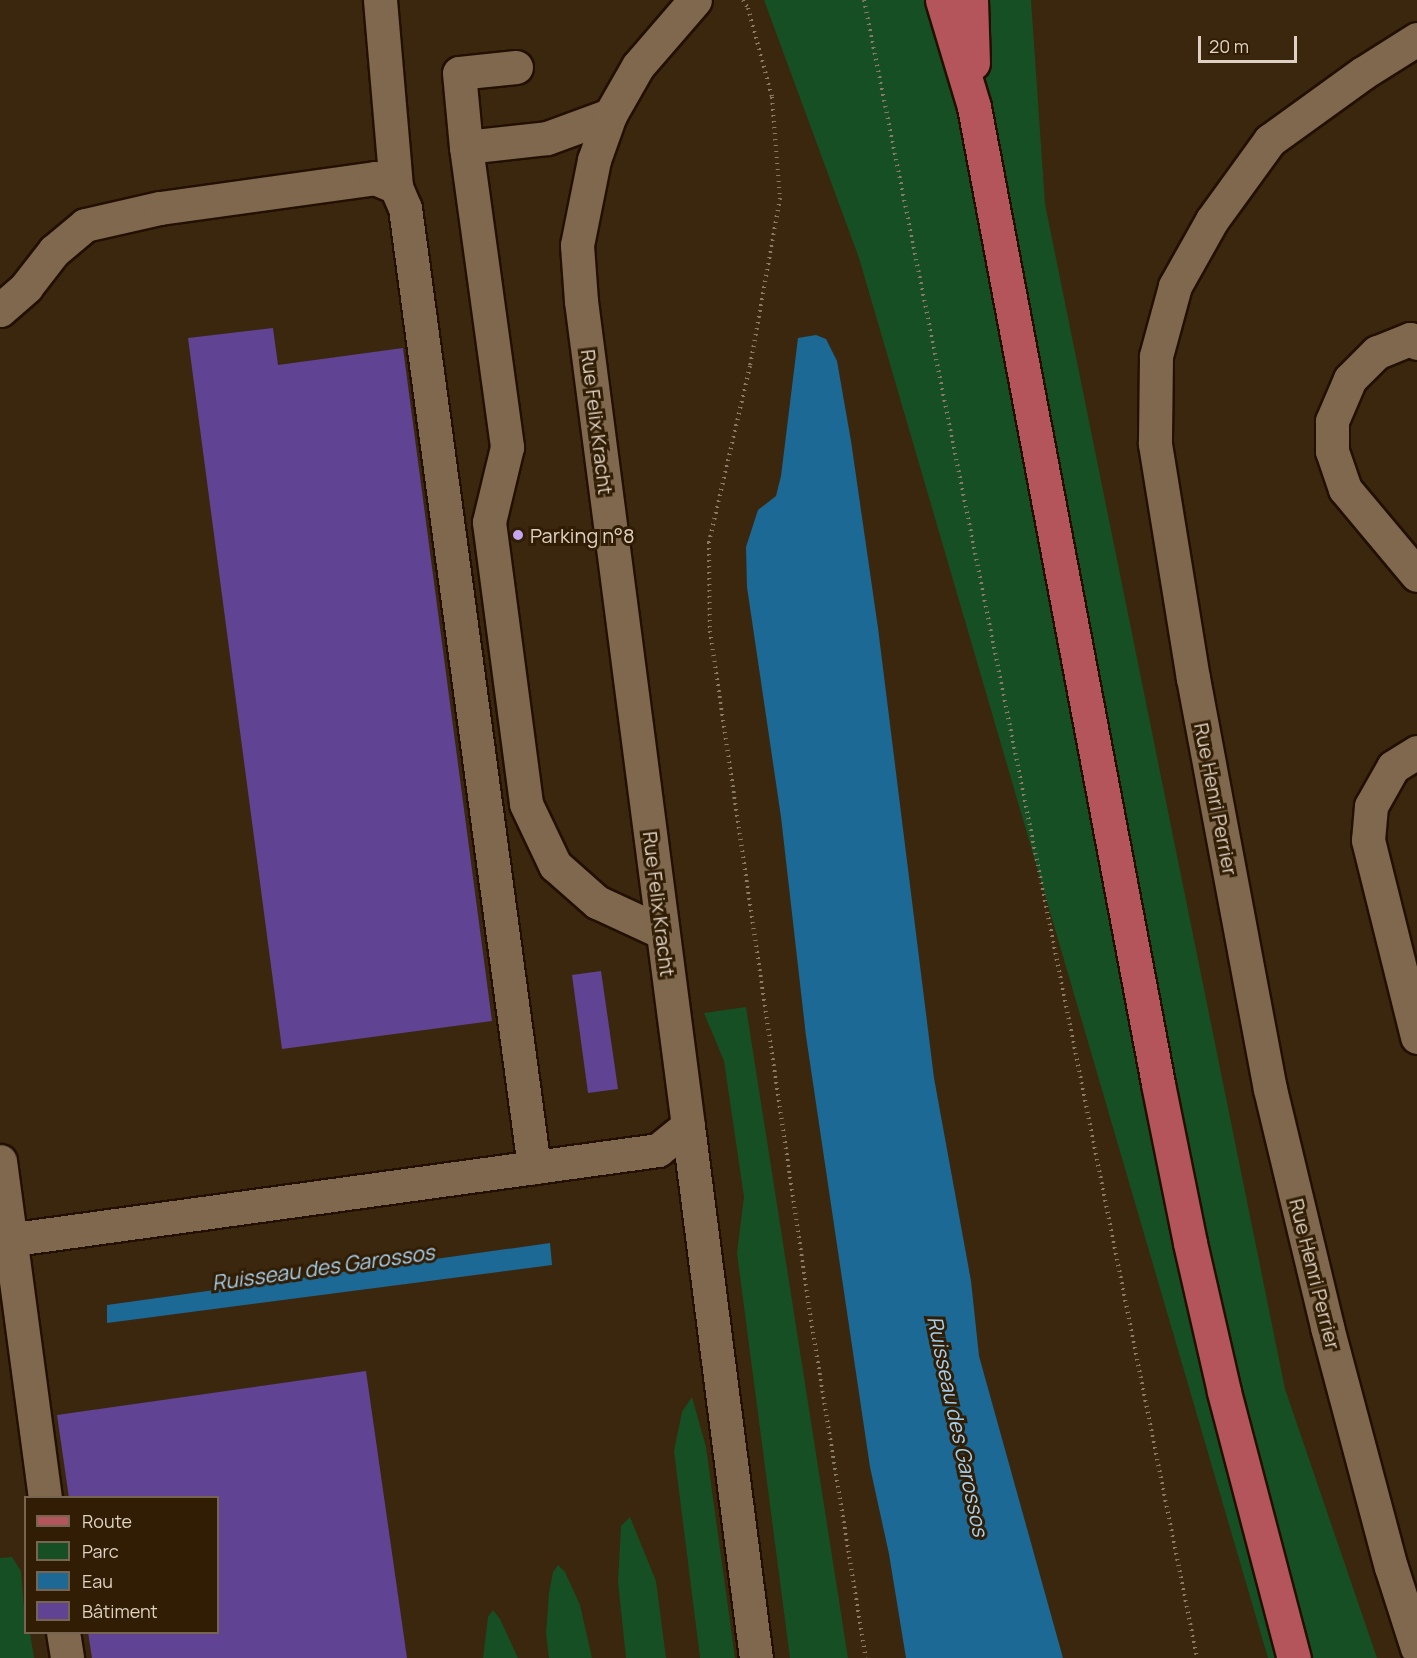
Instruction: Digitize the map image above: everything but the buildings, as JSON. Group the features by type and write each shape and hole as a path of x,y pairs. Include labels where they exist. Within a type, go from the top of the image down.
{"main road":[{"path":"942,0 975,107 1181,1198 1224,1392 1294,1658"},
{"path":"971,0 975,107"}],"street":[{"path":"380,0 396,187 405,208 534,1167"},
{"name":"Rue Felix Kracht","path":"695,0 638,66 610,115 594,160 577,245 581,301 756,1658"},
{"name":"Rue Henri Perrier","path":"1413,44 1363,73 1270,140 1212,220 1175,286 1156,356 1157,456 1193,678 1270,1089 1327,1327 1391,1567 1417,1648"},
{"path":"516,67 459,73 466,147 507,447 489,522 526,804 555,865 597,902 662,932"},
{"path":"466,147 547,138 610,115"},
{"path":"0,310 26,287 54,251 85,225 160,208 375,178 396,187"},
{"path":"1417,343 1410,339 1377,352 1350,379 1332,422 1332,451 1345,489 1417,575"},
{"path":"1417,752 1393,767 1371,806 1368,840 1417,1037"},
{"path":"5,1241 658,1150 688,1126"},
{"path":"0,1161 5,1241 45,1496"},
{"path":"1370,1490 1417,1597"},
{"path":"63,1634 66,1658"}],"path":[{"path":"743,0 748,8 772,96 780,198 750,366 709,542 710,631 811,1320 866,1658"},
{"path":"864,0 1197,1658"}],"green space":[{"path":"764,0 1031,0 1045,204 1285,1389 1377,1658 1268,1658 859,258"},
{"path":"746,1007 848,1658 790,1658 737,1253 744,1197 724,1061 704,1013"},
{"path":"692,1397 706,1447 735,1658 700,1658 674,1451 682,1412"},
{"path":"630,1517 656,1581 666,1658 626,1658 618,1582 621,1526"},
{"path":"12,1557 21,1571 24,1634 30,1634 34,1658 0,1658 0,1558"},
{"path":"558,1565 565,1572 580,1605 592,1658 549,1658 546,1633 549,1593 553,1572"},
{"path":"493,1610 500,1619 518,1658 483,1658 488,1617"}],"water":[{"name":"Ruisseau des Garossos","path":"816,335 826,339 837,361 851,441 878,628 934,1078 971,1281 979,1356 1063,1658 906,1658 889,1554 870,1467 806,1036 781,817 747,587 746,547 758,510 776,496 781,476 798,338"},
{"path":"550,1243 552,1265 107,1323 107,1305"}],"place":[{"name":"Parking n°8","path":"518,535"}]}
